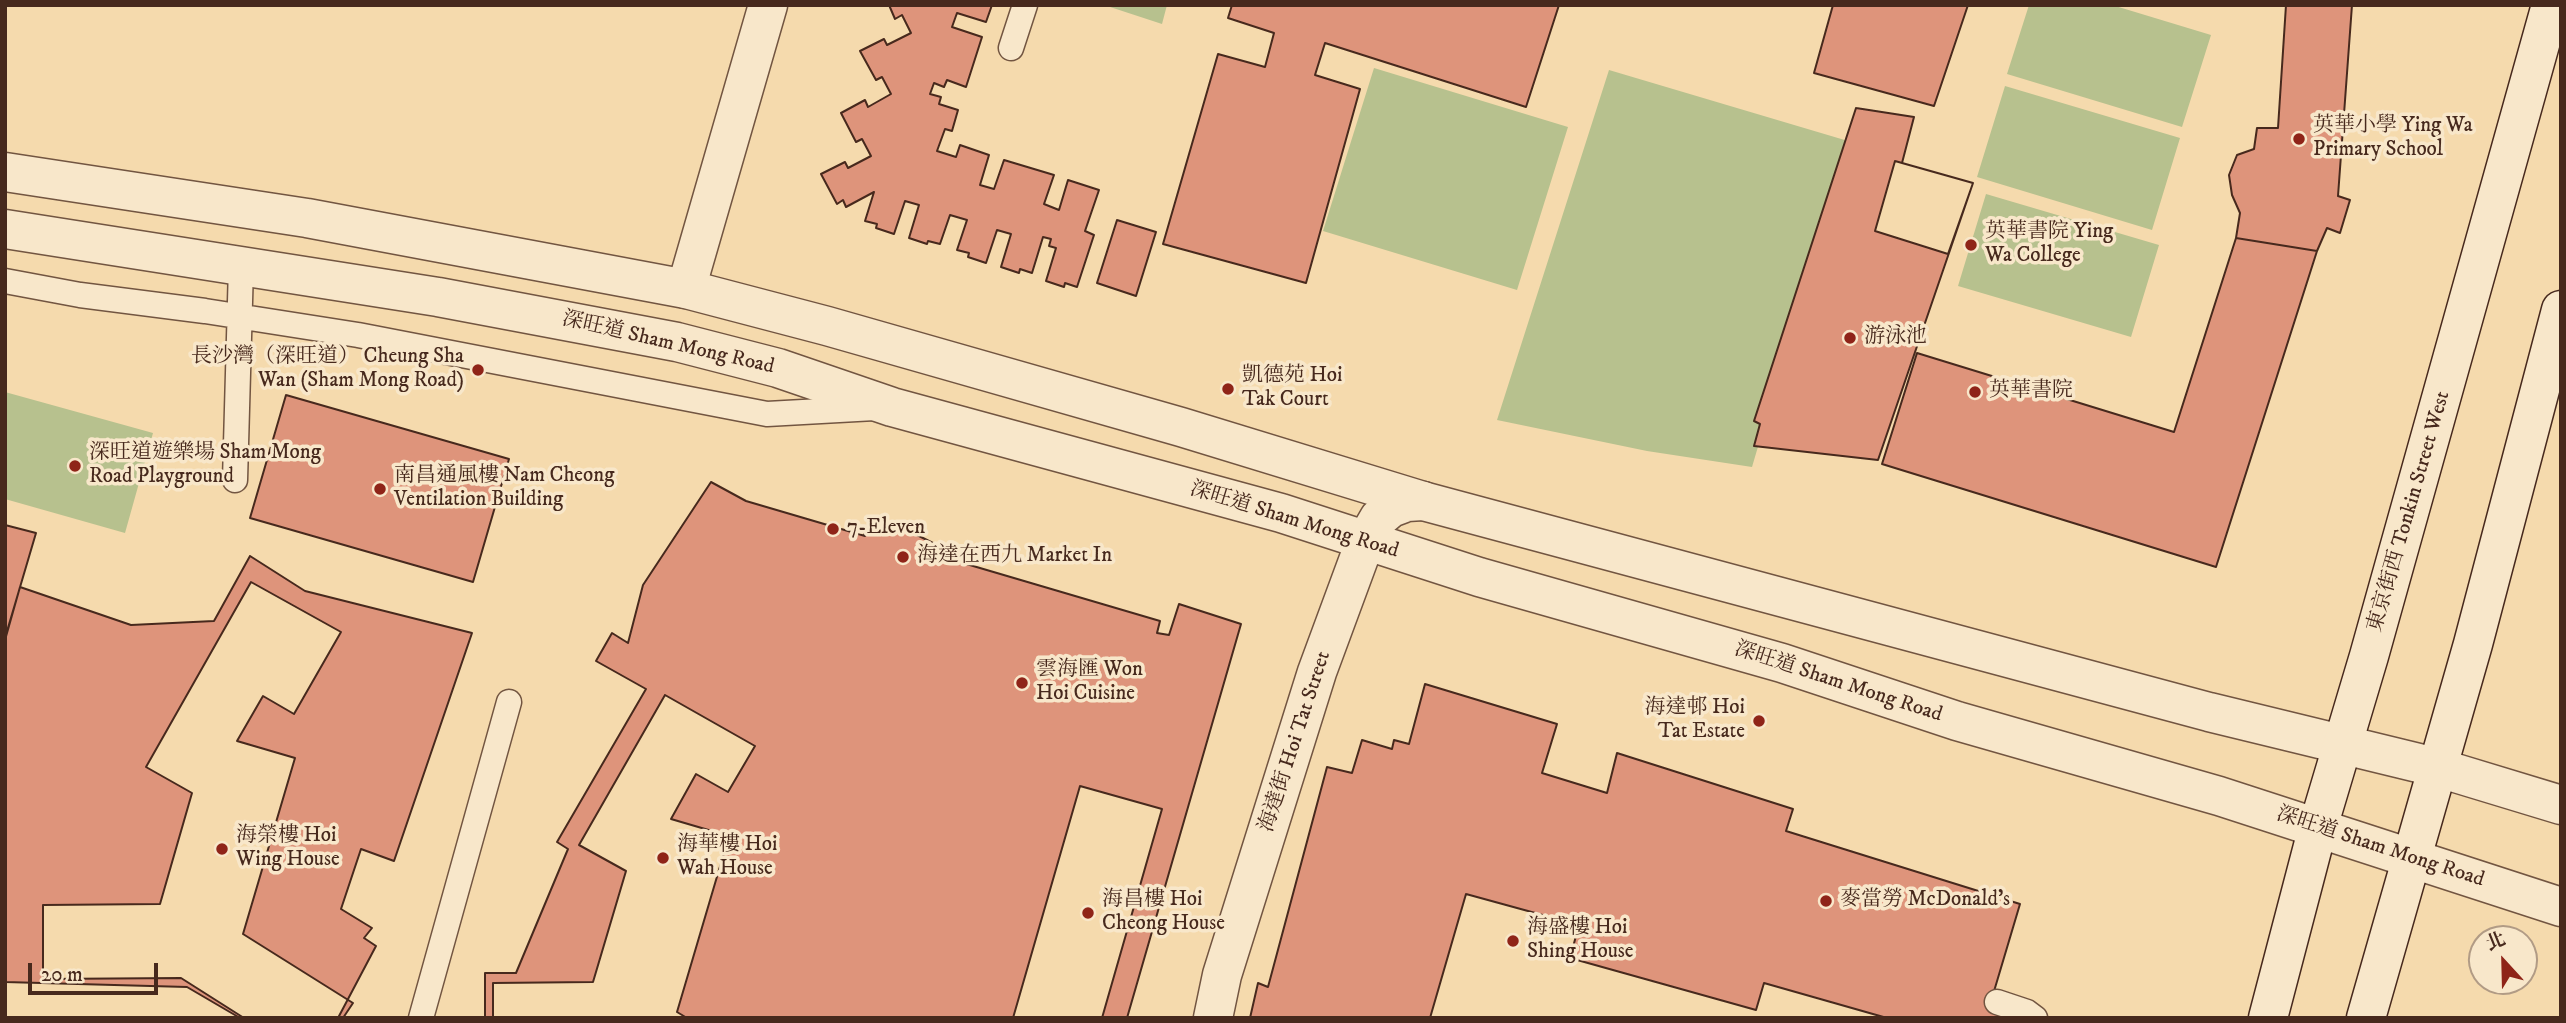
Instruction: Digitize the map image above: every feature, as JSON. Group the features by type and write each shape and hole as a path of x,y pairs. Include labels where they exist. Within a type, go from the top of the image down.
{"street":[{"path":"686,289 768,5"},
{"name":"東京街西 Tonkin Street West","path":"2268,1018 2318,827 2369,656 2544,13"},
{"path":"5,172 307,218 686,289 827,326 1168,423 1423,501 2209,712 2439,768 2561,805"},
{"name":"深旺道 Sham Mong Road","path":"5,229 438,297 677,342 778,368 892,407 1281,513 1365,542 1782,663 1957,721 2318,827 2561,907"},
{"path":"2366,1018 2439,768 2561,310"},
{"name":"海達街 Hoi Tat Street","path":"1213,1018 1222,975 1317,672 1365,542 1379,518 1391,508 1407,502 1423,501"}],"lane":[{"path":"1011,48 1025,5"},
{"path":"235,480 241,266"},
{"path":"5,281 80,295 240,316 371,338 767,414 892,407"},
{"path":"421,1018 509,702"},
{"path":"1997,1002 2027,1012 2035,1018"}],"green space":[{"path":"1104,5 1167,5 1162,24"},
{"path":"2029,5 2112,5 2211,35 2182,127 2007,74"},
{"path":"1374,68 1568,127 1517,290 1323,231"},
{"path":"1609,70 1848,141 1752,467 1647,451 1497,420"},
{"path":"2005,86 2180,138 2152,230 1977,177"},
{"path":"1986,194 2159,245 2131,337 1958,286"},
{"name":"深旺道遊樂場 Sham Mong Road Playground","path":"5,392 153,433 125,533 5,499"}],"building":[{"path":"889,5 992,5 986,22 957,13 952,27 982,37 966,87 947,80 944,87 934,83 930,94 941,97 939,104 958,110 952,131 945,129 937,151 956,157 960,145 989,155 980,185 994,189 1004,160 1054,175 1044,204 1059,210 1068,180 1099,190 1085,231 1094,235 1077,287 1065,283 1064,287 1046,281 1056,248 1049,246 1051,239 1043,237 1032,273 1020,269 1019,273 1001,267 1011,234 997,230 986,263 968,257 969,253 957,250 967,220 950,215 940,244 928,241 927,244 909,238 919,205 905,201 894,234 876,228 877,224 865,221 874,192 846,207 843,200 837,204 821,174 845,162 848,168 871,156 862,139 856,142 841,113 865,100 868,107 891,94 882,77 876,80 860,51 884,39 887,45 911,33 902,15 895,19"},
{"path":"1232,5 1559,5 1526,107 1325,43 1315,75 1360,89 1306,283 1163,244 1218,54 1265,67 1274,33 1228,18"},
{"path":"1833,5 1968,5 1934,106 1814,73"},
{"name":"英華小學 Ying Wa Primary School","path":"2286,5 2352,5 2338,196 2350,200 2340,233 2327,228 2317,251 2236,238 2240,213 2232,195 2229,175 2237,155 2254,149 2257,128 2278,128"},
{"name":"游泳池","path":"1856,108 1914,117 1902,163 1973,183 1878,460 1754,446 1760,424 1754,421"},
{"path":"1895,161 1973,183 1948,254 1875,231"},
{"path":"1117,220 1156,232 1136,296 1097,283"},
{"name":"英華書院","path":"2236,238 2317,251 2216,567 1882,464 1917,353 2174,432"},
{"name":"南昌通風樓 Nam Cheong Ventilation Building","path":"286,395 509,459 473,582 250,518"},
{"path":"711,482 746,501 865,536 863,528 892,528 913,533 953,553 946,558 1160,621 1157,633 1169,635 1179,604 1241,624 1127,1018 485,1018 485,973 516,973 568,849 557,842 646,689 596,661 612,633 628,643 643,585"},
{"path":"5,525 36,533 5,638"},
{"path":"250,556 305,591 472,633 394,861 361,849 341,909 372,928 364,938 376,946 338,1018 240,1018 187,987 5,982 5,640 20,587 131,625 214,621"},
{"name":"海榮樓 Hoi Wing House","path":"251,582 341,632 294,714 263,696 237,741 295,758 243,934 353,1003 343,1018 244,1018 181,978 43,979 43,905 160,904 192,793 146,767"},
{"path":"1425,684 1557,724 1542,773 1607,793 1617,753 1793,809 1786,831 2020,904 1992,998 2018,1018 1250,1018 1258,983 1268,987 1327,767 1352,773 1362,740 1392,749 1394,740 1409,744"},
{"name":"海華樓 Hoi Wah House","path":"665,695 755,746 728,792 696,774 671,819 729,836 677,1012 687,1018 493,1018 493,983 593,982 626,871 579,845"},
{"name":"海昌樓 Hoi Cheong House","path":"1080,786 1162,809 1102,1018 1013,1018"},
{"name":"海盛樓 Hoi Shing House","path":"1466,894 1579,925 1570,958 1756,1010 1764,983 1887,1018 1430,1018"}],"place":[{"name":"英華小學 Ying Wa Primary School","path":"2299,139"},
{"name":"英華書院 Ying Wa College","path":"1971,245"},
{"name":"游泳池","path":"1850,338"},
{"name":"長沙灣（深旺道） Cheung Sha Wan (Sham Mong Road)","path":"478,370"},
{"name":"凱德苑 Hoi Tak Court","path":"1228,389"},
{"name":"英華書院","path":"1975,392"},
{"name":"深旺道遊樂場 Sham Mong Road Playground","path":"75,466"},
{"name":"南昌通風樓 Nam Cheong Ventilation Building","path":"380,489"},
{"name":"7-Eleven","path":"833,529"},
{"name":"海達在西九 Market In","path":"903,557"},
{"name":"雲海匯 Won Hoi Cuisine","path":"1022,683"},
{"name":"海達邨 Hoi Tat Estate","path":"1759,721"},
{"name":"海榮樓 Hoi Wing House","path":"222,849"},
{"name":"海華樓 Hoi Wah House","path":"663,858"},
{"name":"麥當勞 McDonald's","path":"1826,901"},
{"name":"海昌樓 Hoi Cheong House","path":"1088,913"},
{"name":"海盛樓 Hoi Shing House","path":"1513,941"}]}
